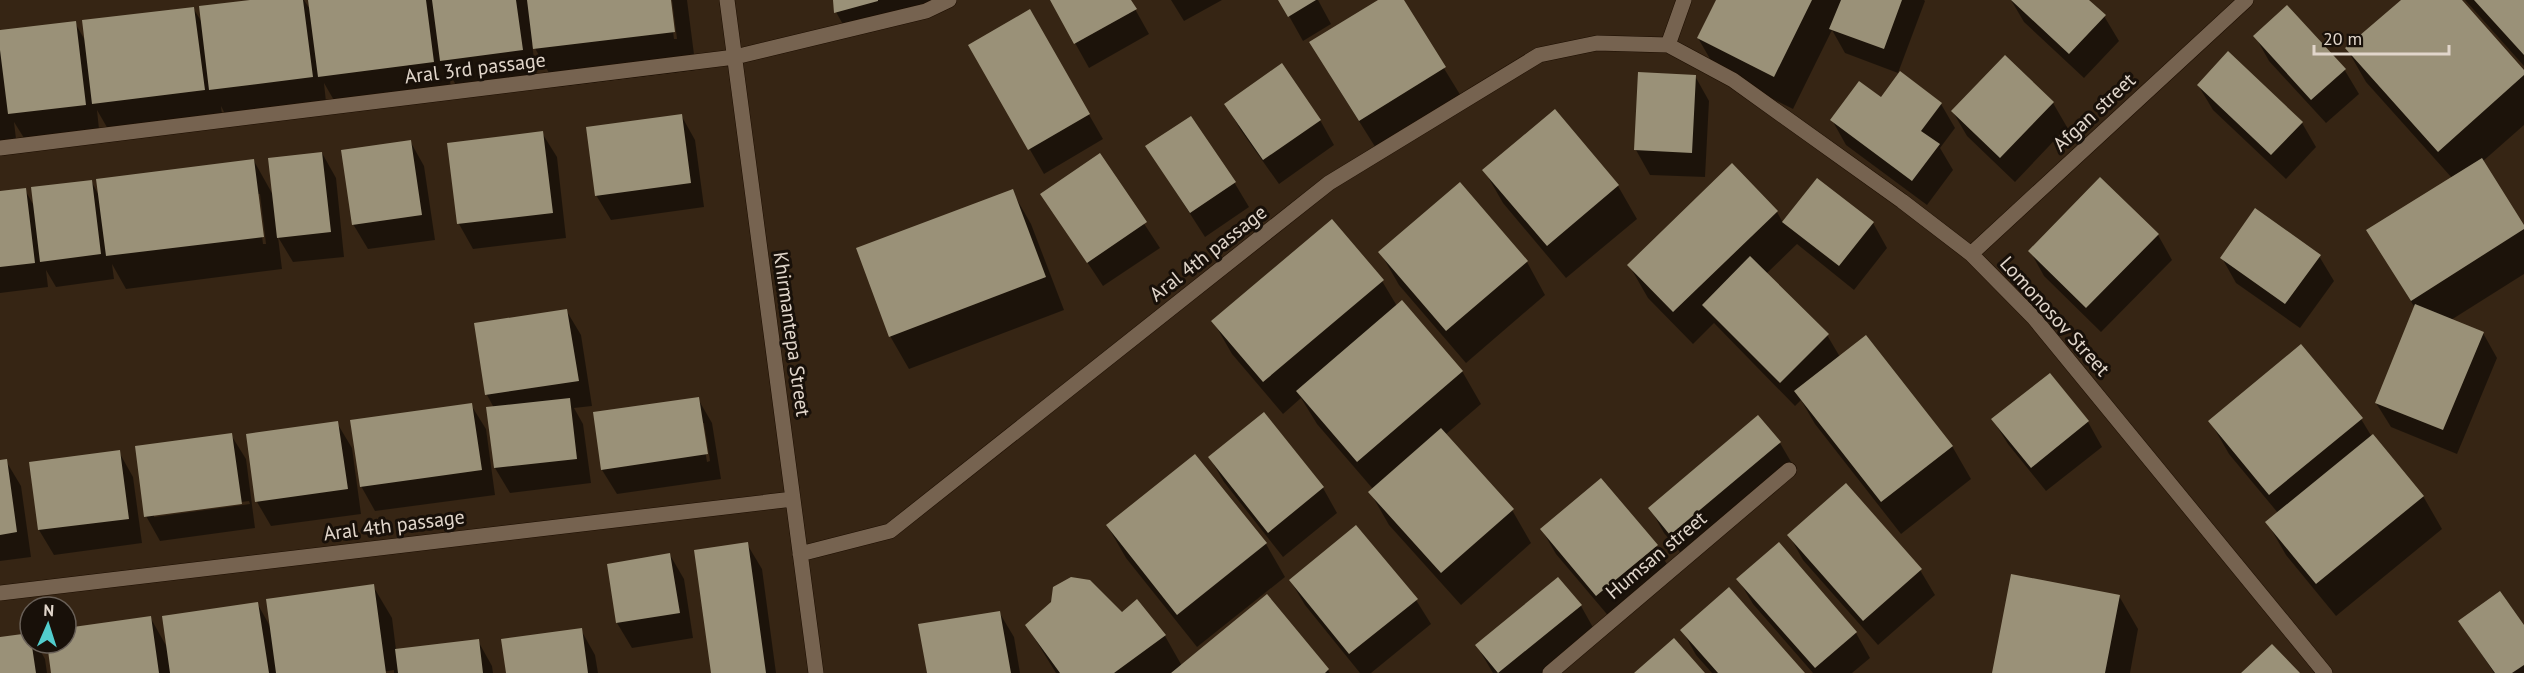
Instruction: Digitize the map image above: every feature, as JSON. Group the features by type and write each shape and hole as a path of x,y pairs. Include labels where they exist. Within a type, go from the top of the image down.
{"street":[{"name":"Khirmаntepa Street","path":"727,0 816,673"},
{"name":"Aral 3rd passage","path":"0,148 735,57 926,11 949,0"},
{"path":"1668,45 1684,0"},
{"name":"Afgan street","path":"1971,254 2246,0"},
{"name":"Aral 4th passage","path":"800,554 890,531 1329,183 1539,55 1597,43 1668,45"},
{"name":"Lomonosov Street","path":"1668,45 1733,80 1902,201 1971,254 2034,318 2325,673"},
{"name":"Humsan street","path":"1550,673 1790,470"},
{"name":"Aral 4th passage","path":"0,593 793,499"}],"building":[{"path":"250,0 303,0 313,77 209,90 199,6"},
{"path":"308,0 426,0 434,62 318,77"},
{"path":"432,0 516,0 523,50 440,61"},
{"path":"527,0 671,0 675,32 533,49"},
{"path":"833,0 878,0 878,1 834,13"},
{"path":"1050,0 1131,0 1137,9 1074,44"},
{"path":"1278,0 1316,0 1288,17"},
{"path":"1378,0 1404,0 1446,67 1359,121 1309,42"},
{"path":"1716,0 1812,0 1774,77 1697,38"},
{"path":"1841,0 1902,0 1884,49 1829,29"},
{"path":"2011,0 2089,0 2106,15 2069,54"},
{"path":"2401,0 2462,0 2524,70 2524,75 2438,152 2345,48"},
{"path":"2474,0 2524,0 2524,55"},
{"path":"2287,5 2346,69 2311,100 2253,36"},
{"path":"194,7 205,90 92,104 82,20"},
{"path":"1030,9 1090,114 1028,150 968,45"},
{"path":"76,21 86,105 8,114 0,50 0,30"},
{"path":"2228,51 2303,122 2271,155 2197,85"},
{"path":"2005,55 2054,102 2000,158 1951,111"},
{"path":"1282,63 1321,120 1263,160 1224,104"},
{"path":"1900,71 1942,103 1921,131 1940,144 1912,181 1830,120 1859,81 1881,97"},
{"path":"1638,72 1696,75 1692,153 1634,150"},
{"path":"1555,109 1619,185 1547,246 1482,170"},
{"path":"682,114 691,183 595,196 586,127"},
{"path":"1191,116 1236,182 1190,213 1145,146"},
{"path":"543,131 553,213 457,224 447,143"},
{"path":"411,140 422,215 352,225 341,150"},
{"path":"322,152 331,232 277,238 268,158"},
{"path":"1100,153 1147,222 1087,263 1040,194"},
{"path":"2482,158 2524,225 2524,229 2411,301 2366,230"},
{"path":"254,159 264,237 106,256 96,179"},
{"path":"1732,163 1778,211 1673,312 1627,265"},
{"path":"2100,177 2159,234 2086,308 2028,251"},
{"path":"1817,178 1874,222 1839,266 1782,222"},
{"path":"92,180 101,254 40,262 31,187"},
{"path":"1460,182 1528,261 1446,331 1378,252"},
{"path":"26,188 35,263 0,267 0,191"},
{"path":"1013,189 1046,277 889,337 856,248"},
{"path":"2255,208 2321,255 2285,304 2220,258"},
{"path":"1332,219 1384,280 1263,382 1211,321"},
{"path":"1750,256 1829,334 1780,383 1702,305"},
{"path":"1402,300 1463,371 1357,462 1296,391"},
{"path":"2415,304 2484,332 2443,430 2375,403"},
{"path":"567,309 579,381 485,395 474,323"},
{"path":"1866,335 1953,446 1881,502 1794,391"},
{"path":"2301,344 2363,418 2269,495 2208,421"},
{"path":"2050,373 2089,421 2031,468 1991,419"},
{"path":"699,397 708,454 601,470 593,412"},
{"path":"570,398 577,459 494,468 486,407"},
{"path":"472,403 482,470 360,487 350,420"},
{"path":"1264,412 1324,487 1268,533 1208,457"},
{"path":"1758,415 1781,442 1670,535 1648,508"},
{"path":"338,421 348,489 255,502 246,434"},
{"path":"1441,428 1514,509 1441,573 1368,492"},
{"path":"232,433 242,504 144,517 135,446"},
{"path":"2373,434 2424,496 2316,584 2265,522"},
{"path":"120,450 129,519 38,530 29,462"},
{"path":"1195,454 1267,543 1177,615 1106,525"},
{"path":"7,459 17,532 0,535 0,460"},
{"path":"1601,478 1658,545 1596,596 1540,529"},
{"path":"1846,483 1922,569 1863,621 1787,535"},
{"path":"1356,525 1418,599 1349,654 1289,580"},
{"path":"748,542 766,673 711,673 694,550"},
{"path":"1779,542 1857,632 1815,668 1736,579"},
{"path":"670,553 680,613 616,623 607,564"},
{"path":"2011,574 2120,595 2105,673 1992,673"},
{"path":"1071,577 1090,580 1122,612 1137,599 1166,635 1114,673 1060,673 1025,625 1051,602 1053,587"},
{"path":"1558,577 1582,605 1498,673 1475,645"},
{"path":"374,584 386,673 276,673 266,599"},
{"path":"1729,587 1805,673 1718,673 1680,630"},
{"path":"2500,591 2524,625 2524,665 2512,673 2495,673 2458,621"},
{"path":"1267,594 1329,669 1325,673 1171,673"},
{"path":"258,602 269,673 170,673 162,616"},
{"path":"1000,611 1011,673 927,673 918,624"},
{"path":"151,616 159,673 51,673 49,655 78,655 78,626"},
{"path":"582,628 588,673 506,673 501,639"},
{"path":"18,635 18,655 33,655 36,673 0,673 0,637"},
{"path":"1674,638 1705,673 1634,673"},
{"path":"479,639 483,673 398,673 395,649"},
{"path":"2272,644 2300,673 2241,673"}]}
